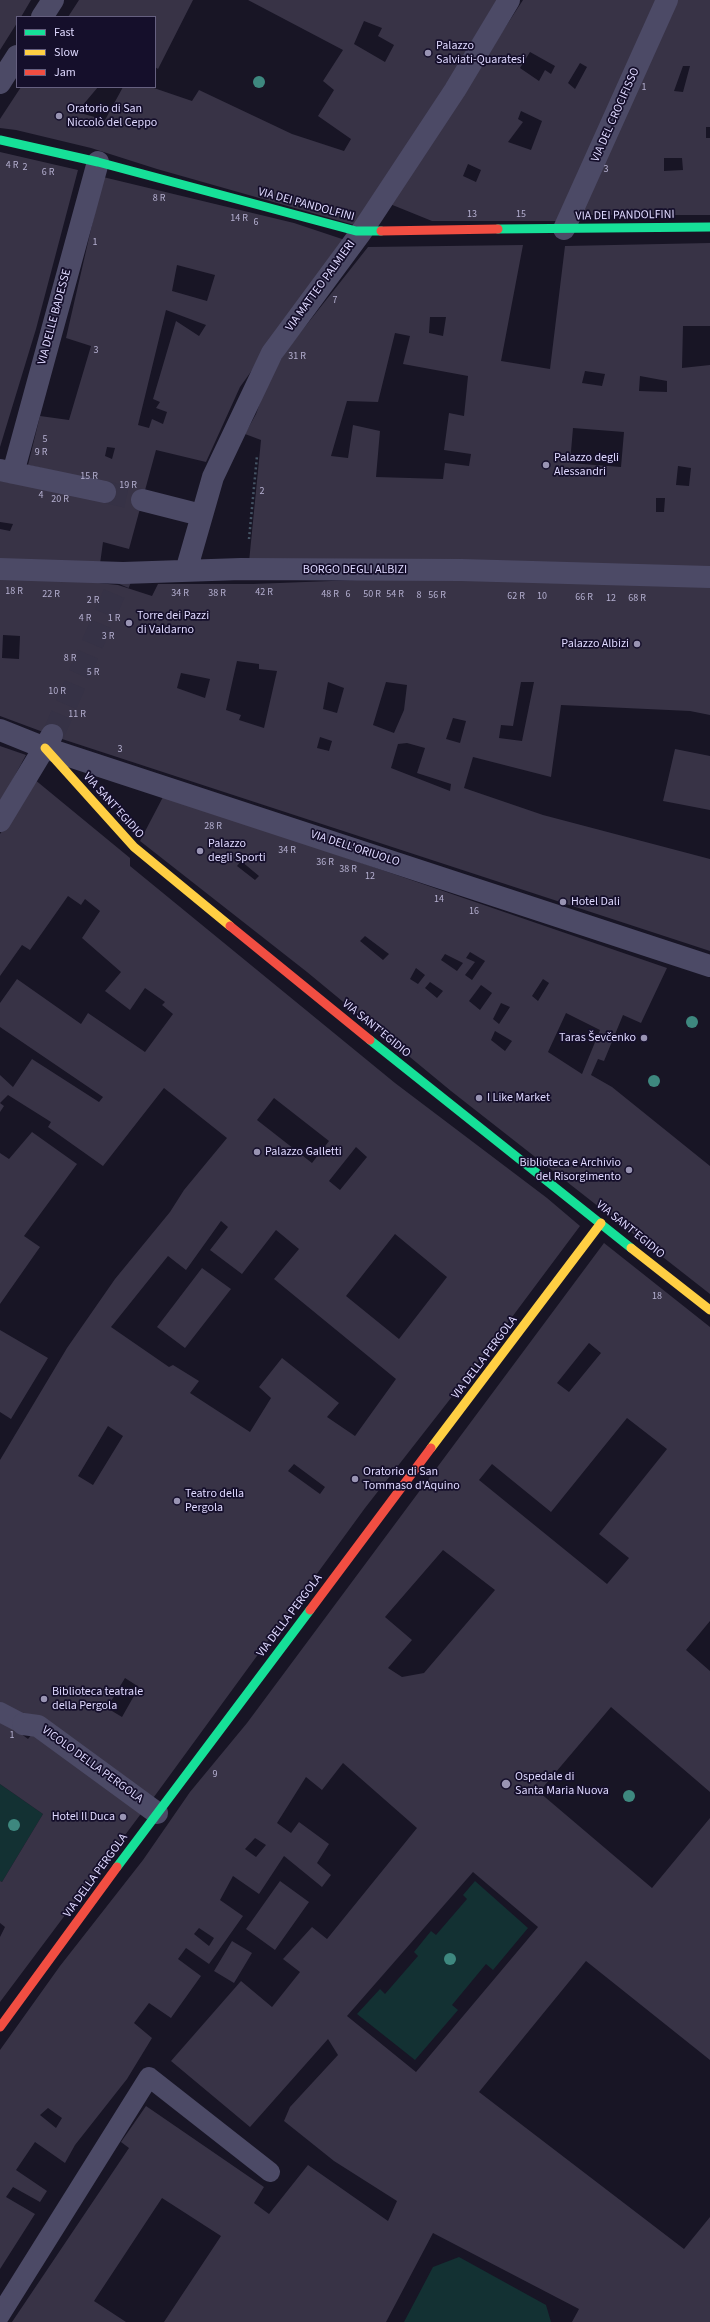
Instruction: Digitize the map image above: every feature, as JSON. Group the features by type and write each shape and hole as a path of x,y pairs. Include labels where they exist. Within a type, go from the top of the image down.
{"street":[{"path":"43,16 53,0"},
{"name":"VIA MATTEO PALMIERI","path":"186,571 213,477 272,353 362,231 455,90 509,0"},
{"name":"VIA DEL CROCIFISSO","path":"564,229 667,0"},
{"path":"0,83 16,58"},
{"name":"VIA DEI PANDOLFINI","path":"0,140 98,162 362,231 710,227"},
{"name":"VIA DELLE BADESSE","path":"6,471 98,162"},
{"path":"6,471 105,492"},
{"path":"142,500 201,515"},
{"name":"BORGO DEGLI ALBIZI","path":"0,569 123,573 241,569 461,570 710,577"},
{"name":"VIA DELL'ORIUOLO","path":"0,730 49,741 710,966"},
{"path":"0,821 49,741"},
{"name":"VIA SANT'EGIDIO","path":"49,741 127,842 404,1068 710,1310"},
{"name":"VIA DELLA PERGOLA","path":"0,2027 157,1813 601,1223"},
{"name":"VICOLO DELLA PERGOLA","path":"23,1724 38,1726 157,1813"}],"lane":[{"path":"0,1712 23,1724"},
{"path":"0,2315 149,2077 270,2172"}],"green space":[{"path":"0,1784 43,1814 2,1882 0,1881"},
{"path":"475,1881 528,1928 493,1970 486,1964 452,2005 458,2010 415,2060 357,2014 380,1989 385,1994 418,1956 414,1952 431,1931 436,1935 467,1899 463,1895"},
{"path":"459,2257 546,2305 551,2322 404,2322 433,2267"}],"building":[{"path":"0,0 31,0 22,16 16,16 16,25 0,50"},
{"path":"79,0 193,0 158,69 156,68 156,16 69,16"},
{"path":"248,0 497,0 442,96 358,226 157,169 91,148 16,130 0,128 0,119 20,88 97,88 77,112 105,120 122,88 154,88 192,101 199,90 292,134 344,151 351,139 318,116 334,90 323,81 343,50","holes":["364,21 382,28 378,36 394,45 385,62 354,44"]},
{"path":"523,0 661,0 561,221 432,221 390,204","holes":["530,52 555,66 551,74 545,70 539,81 520,68","580,63 587,67 575,89 568,83","521,111 542,121 531,150 508,142 523,122 518,119","468,164 481,170 476,182 463,176"]},
{"path":"675,0 710,0 710,127 706,127 706,138 710,138 710,215 576,215","holes":["683,66 690,66 683,92 674,91","664,158 682,158 683,170 664,171"]},
{"path":"0,152 78,170 36,329 0,447"},
{"path":"103,177 294,223 345,240 240,387 206,462 156,450 129,549 103,542 100,564 0,563 0,529 10,531 13,524 0,522 0,481 63,473 28,465 40,416 69,420 91,346 66,338","holes":["177,265 215,275 207,301 172,291","166,310 206,325 199,336 176,321 153,399 160,402 156,408 167,412 163,424 152,419 149,428 138,425","107,447 115,448 112,459 105,456"]},
{"path":"710,243 710,326 683,326 682,368 710,365 710,574 249,562 261,440 245,434 256,414 267,383 285,352 368,247 523,245 501,361 550,369 565,246","holes":["430,317 446,317 443,336 429,333","395,333 410,336 403,364 468,376 464,416 449,413 444,450 471,454 469,466 445,463 443,479 376,477 380,431 353,425 348,458 331,456 347,401 378,402","585,371 605,374 602,386 582,383","640,376 667,381 667,392 639,391","573,428 624,432 621,467 570,463","678,466 691,468 689,486 676,485","656,498 665,498 664,512 656,512"]},
{"path":"0,573 118,585 152,596 158,584 253,584 435,577 710,583 710,715 690,711 561,705 551,777 473,757 464,788 543,815 710,859 710,951 62,739 0,716","holes":["3,635 20,636 19,659 2,658","237,661 259,664 259,669 277,671 264,728 239,720 241,715 226,710","181,673 210,679 205,698 177,688","328,682 344,688 337,713 323,709","386,682 407,685 404,710 394,733 373,725","521,682 534,682 522,741 499,738 501,725 513,726","453,718 466,721 460,743 446,739","320,737 332,741 329,751 317,748","407,743 425,748 417,773 451,784 450,791 391,768 398,744"]},
{"path":"0,746 26,755 0,803"},
{"path":"675,749 710,756 710,810 663,801"},
{"path":"34,779 130,858 130,866 395,1083 547,1198 580,1226 465,1380 365,1508 151,1801 31,1714 20,1733 28,1739 36,1729 143,1811 0,2002 0,1937 5,1927 0,1923 0,1881 2,1882 43,1814 0,1784 0,1460 67,1348 115,1279 170,1212 184,1190 227,1138 164,1088 103,1166 48,1127 51,1122 8,1095 0,1103 0,1075 13,1087 32,1059 99,1102 103,1097 0,1027 0,1003 17,979 81,1024 88,1013 145,1052 173,1014 162,1005 165,1002 145,988 130,1010 105,991 121,972 82,938 100,911 85,899 81,905 68,896 30,950 22,945 0,976 0,834","holes":["274,1098 329,1141 312,1163 257,1120","356,1147 367,1157 340,1190 329,1181","221,1221 228,1227 210,1250 242,1274 276,1230 299,1249 274,1279 396,1379 355,1436 327,1417 339,1403 282,1358 259,1387 271,1398 250,1432 190,1393 199,1381 173,1365 169,1367 111,1327 168,1256 186,1270","395,1234 447,1277 399,1339 346,1296","108,1426 123,1436 93,1485 78,1476","294,1464 325,1487 320,1494 288,1471","125,1678 139,1687 122,1717 107,1708"]},
{"path":"163,797 260,828 667,968 641,1023 623,1015 604,1061 598,1059 591,1075 612,1087 710,1166 710,1294 451,1091 307,972 140,841","holes":["241,861 259,876 255,880 237,866","365,936 389,954 383,960 360,941","470,952 485,961 472,980 465,975 475,962 466,958","445,954 463,963 457,971 441,960","416,968 425,975 418,984 410,979","543,979 549,983 538,1001 532,996","430,982 443,991 437,998 425,988","481,985 492,993 480,1010 469,1001","501,1003 510,1007 499,1024 493,1019","566,1013 600,1030 582,1074 548,1052","495,1031 512,1041 505,1051 491,1040"]},
{"path":"0,1103 4,1106 0,1112"},
{"path":"32,1132 77,1164 24,1236 40,1247 0,1304 0,1153 9,1159"},
{"name":"Ospedale di Santa Maria Nuova","path":"604,1243 710,1327 710,1621 686,1650 710,1671 710,1792 611,1707 539,1792 652,1888 710,1818 710,2060 586,1961 479,2092 684,2249 710,2217 710,2322 572,2322 579,2309 433,2233 386,2322 164,2322 221,2236 162,2198 94,2301 126,2322 12,2322 129,2148 121,2142 146,2106 264,2187 254,2203 269,2214 308,2165 388,2221 397,2201 334,2161 284,2121 290,2107 338,2055 328,2039 250,2127 171,2061 241,1981 272,2007 300,1972 283,1959 312,1927 327,1939 417,1828 343,1763 322,1790 306,1777 277,1823 291,1833 299,1822 329,1844 317,1863 331,1875 322,1887 284,1856 259,1894 233,1876 220,1900 243,1916 209,1964 186,1948 178,1959 201,1976 171,2018 149,2003 134,2023 152,2038 127,2079 75,2145 65,2163 35,2142 16,2170 47,2191 40,2202 13,2187 6,2197 35,2214 0,2269 0,2050 60,1966 143,1860 190,1792 247,1723","holes":["589,1343 601,1353 569,1392 557,1383","627,1418 667,1449 599,1534 629,1558 607,1584 479,1480 492,1464 551,1512","443,1550 495,1590 424,1673 402,1677 388,1668 412,1640 385,1617","255,1838 266,1845 256,1857 245,1849","473,1872 538,1927 416,2072 347,2016","199,1928 214,1938 209,1946 194,1934","48,2108 62,2118 56,2128 40,2115"]},
{"path":"202,1268 231,1289 185,1348 157,1327"},
{"path":"0,1330 48,1358 11,1419 0,1412"},
{"path":"280,1881 309,1902 275,1950 246,1929"},
{"path":"232,1941 252,1953 234,1983 214,1971"}],"tunnel":[{"path":"105,492 142,500"},
{"path":"53,735 123,573"}],"traffic: fast":[{"path":"0,140 98,162 356,231 381,231"},
{"path":"498,229 710,227"},
{"path":"370,1040 631,1248"},
{"path":"117,1867 310,1610"}],"traffic: slow":[{"path":"45,748 134,847 230,926"},
{"path":"431,1448 601,1223"},
{"path":"631,1248 710,1310"}],"traffic: jam":[{"path":"381,231 498,229"},
{"path":"230,926 370,1040"},
{"path":"310,1610 431,1448"},
{"path":"0,2027 117,1867"}],"place":[{"name":"Palazzo Salviati-Quaratesi","path":"428,53"},
{"name":"Oratorio di San Niccolò del Ceppo","path":"59,116"},
{"name":"Palazzo degli Alessandri","path":"546,465"},
{"name":"Torre dei Pazzi di Valdarno","path":"129,623"},
{"name":"Palazzo Albizi","path":"637,644"},
{"name":"Palazzo degli Sporti","path":"200,851"},
{"name":"Hotel Dali","path":"563,902"},
{"name":"Taras Ševčenko","path":"644,1038"},
{"name":"I Like Market","path":"479,1098"},
{"name":"Palazzo Galletti","path":"257,1152"},
{"name":"Biblioteca e Archivio del Risorgimento","path":"629,1170"},
{"name":"Oratorio di San Tommaso d'Aquino","path":"355,1479"},
{"name":"Teatro della Pergola","path":"177,1501"},
{"name":"Biblioteca teatrale della Pergola","path":"44,1699"},
{"name":"Ospedale di Santa Maria Nuova","path":"506,1784"},
{"name":"Hotel Il Duca","path":"123,1817"}]}
